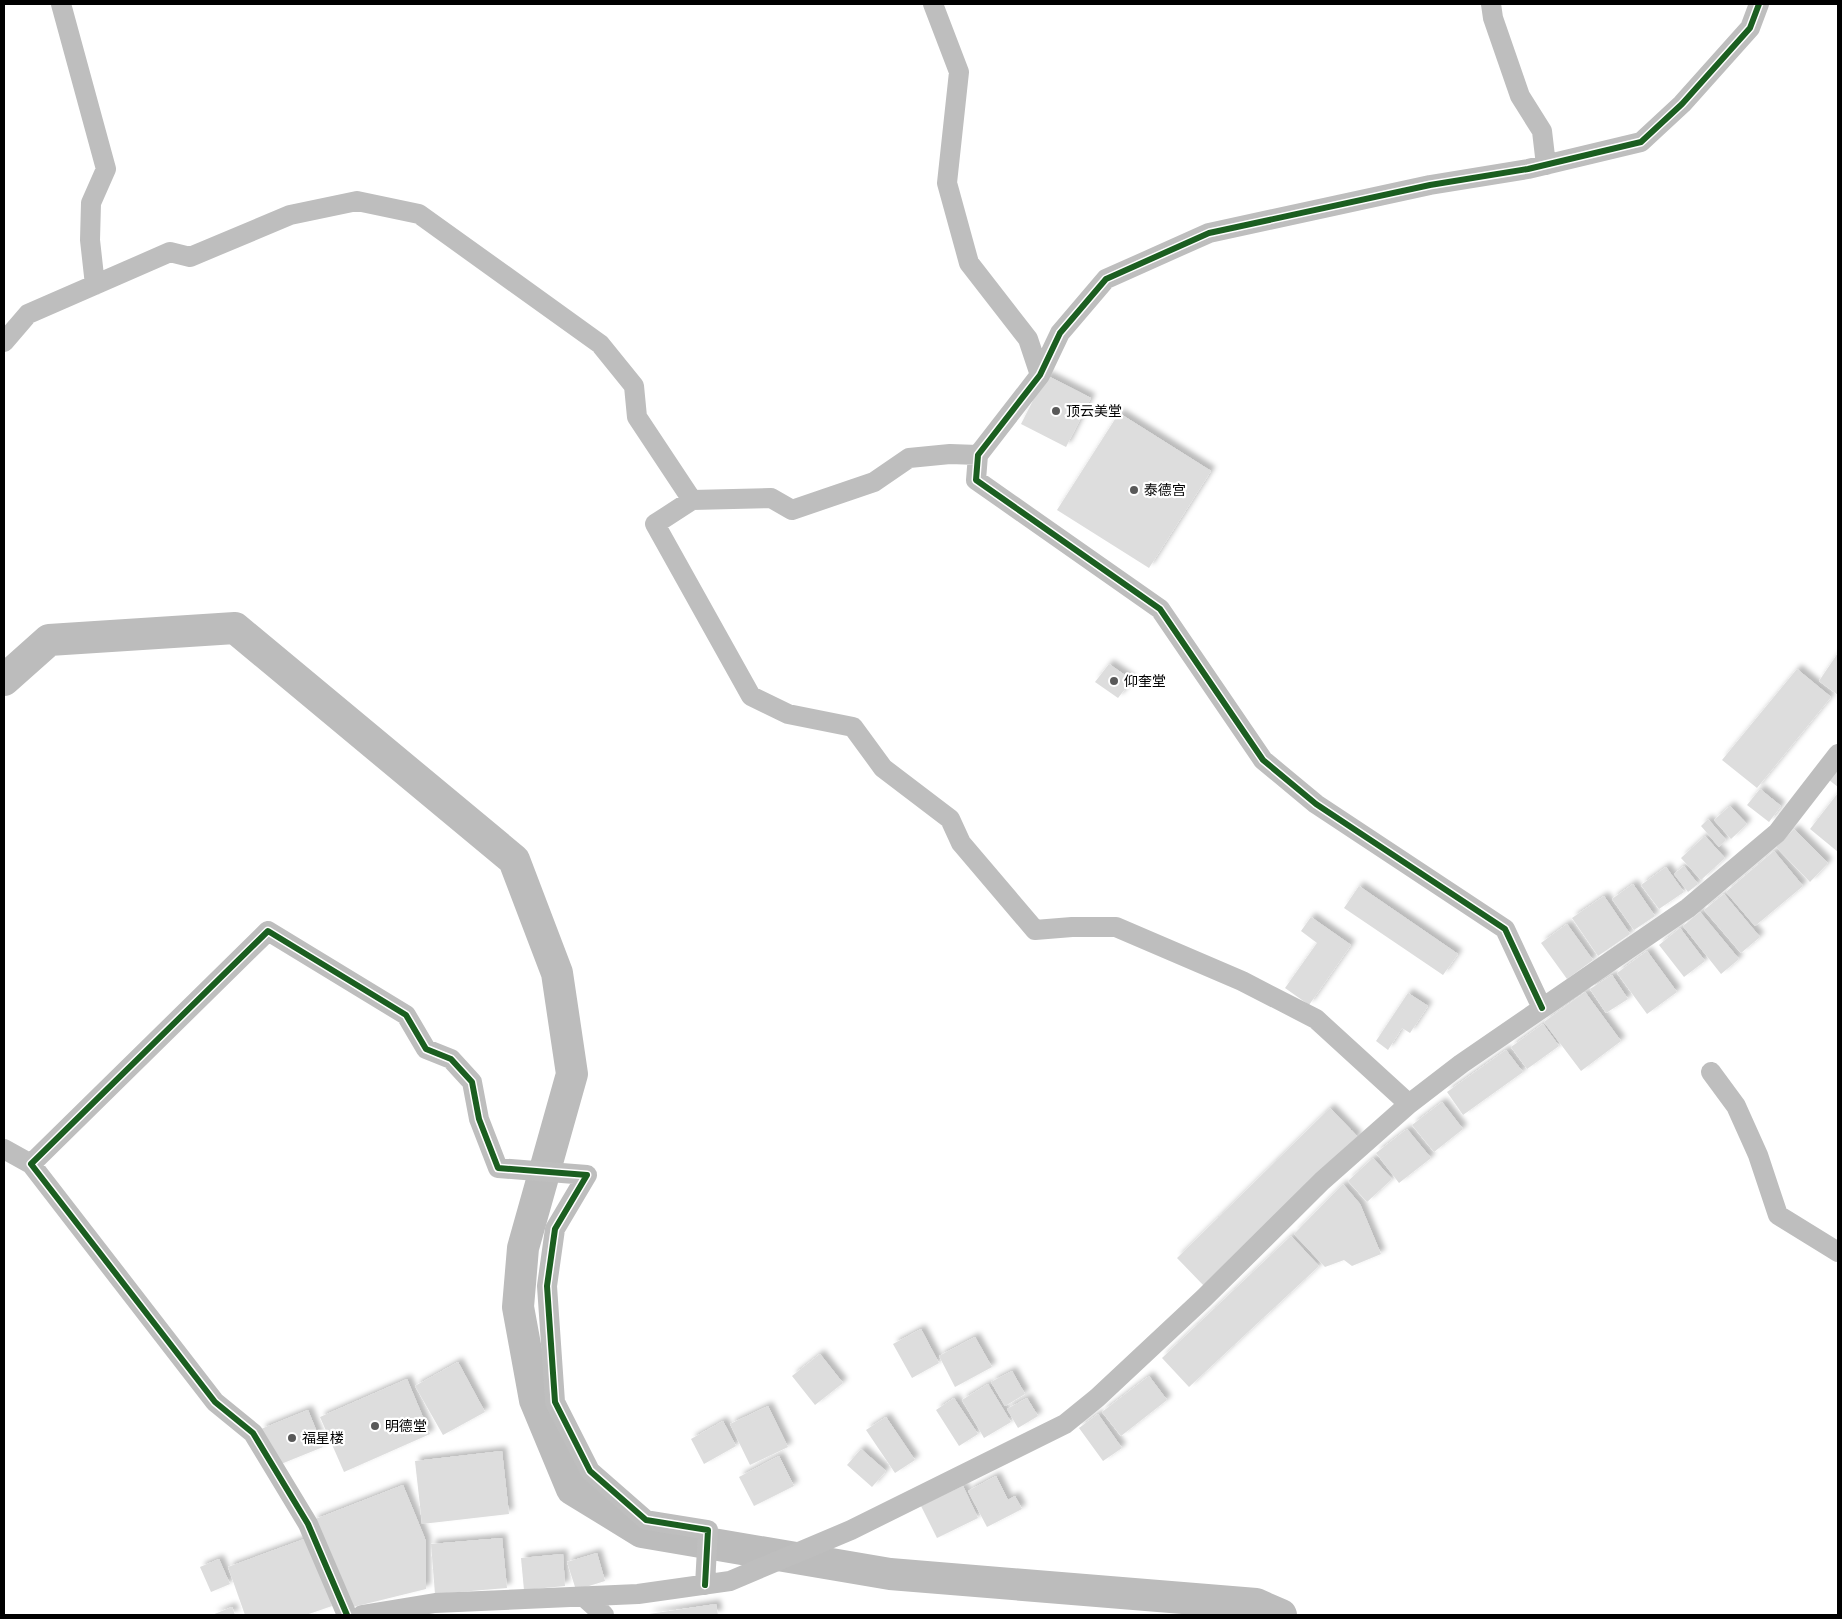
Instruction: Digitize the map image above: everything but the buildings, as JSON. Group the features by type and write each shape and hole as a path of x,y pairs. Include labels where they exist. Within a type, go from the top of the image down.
{"street":[{"path":"61,4 106,169 91,203 90,240 95,285"},
{"path":"933,4 959,72 947,184 969,263 1028,339 1040,376"},
{"path":"1491,4 1493,18 1520,96 1542,131 1546,165"},
{"path":"1542,1008 1505,929 1468,902 1316,804 1263,760 1160,609 976,480 978,456 1040,376 1060,333 1106,279 1209,233 1430,185 1546,165 1641,142 1682,104 1750,28 1759,4"},
{"path":"4,342 28,314 170,252 190,256 290,215 357,201 419,214 600,344 634,386 637,417 692,500"},
{"path":"978,456 950,454 909,458 874,482 792,510 771,498 692,500 655,524 751,696 788,714 853,727 883,768 950,819 961,843 1034,930 1072,927 1116,927 1242,981 1316,1019 1409,1104"},
{"path":"362,1615 435,1603 638,1594 705,1578 730,1581 850,1530 1065,1424 1097,1398 1204,1298 1322,1181 1409,1104 1460,1064 1688,908 1777,833 1838,754"},
{"path":"31,1164 268,931 406,1015 426,1049 451,1059 472,1082 479,1119 498,1168 587,1175 555,1229 547,1286 555,1402 590,1471 646,1520 708,1530 705,1578"},
{"path":"1711,1072 1736,1106 1758,1155 1778,1215 1838,1252"},
{"path":"4,1148 31,1164 215,1402 253,1433 308,1524 346,1615"},
{"path":"584,1597 604,1615"}],"waterway":[{"path":"4,680 49,640 235,628 514,860 557,973 572,1074 523,1248 518,1307 535,1400 572,1489 642,1532 890,1574 1256,1604 1281,1615"}],"cycle path":[{"path":"1542,1008 1505,929 1316,804 1263,760 1160,609 976,480 978,455 1040,375 1060,333 1106,279 1209,233 1430,185 1528,169 1641,142 1682,104 1750,28 1759,4"},
{"path":"347,1615 308,1524 253,1433 215,1402 31,1164 268,931 406,1015 426,1049 451,1059 472,1082 479,1119 498,1168 587,1175 555,1229 547,1286 555,1402 590,1471 646,1520 708,1530 705,1585"}],"place":[{"name":"顶云美堂","path":"1056,411"},
{"name":"泰德宫","path":"1134,490"},
{"name":"仰奎堂","path":"1114,681"},
{"name":"明德堂","path":"375,1426"},
{"name":"福星楼","path":"292,1438"}]}
